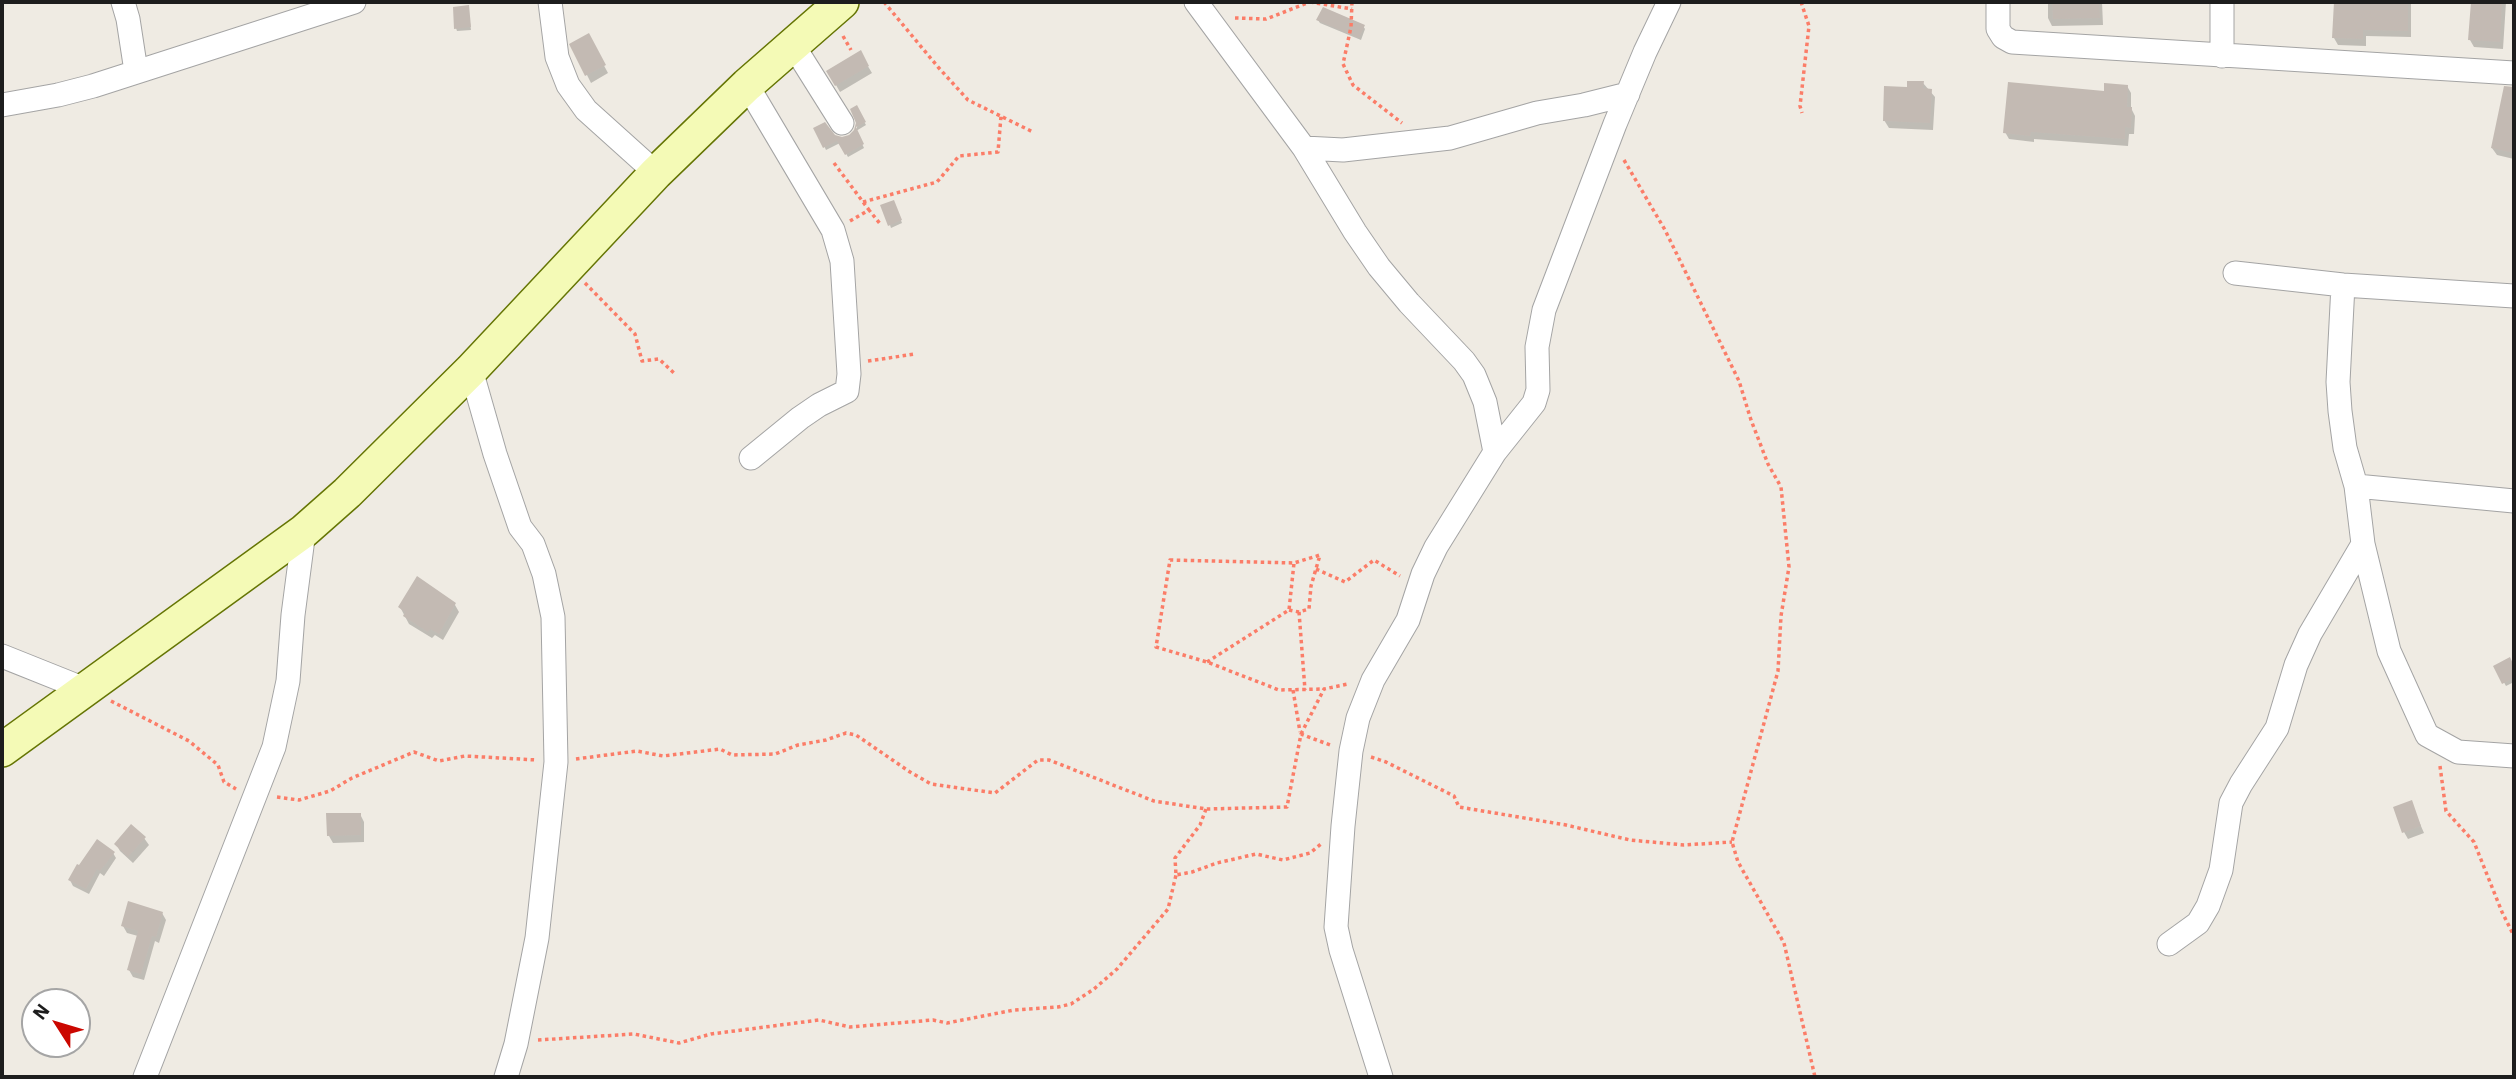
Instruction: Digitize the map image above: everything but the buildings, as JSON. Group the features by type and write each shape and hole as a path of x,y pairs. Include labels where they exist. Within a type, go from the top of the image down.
{"street":[{"path":"123,2 136,71"},
{"path":"2,105 58,96 354,2"},
{"path":"550,2 557,57 568,85 586,110 656,173"},
{"path":"2,750 304,531 384,458 471,370 656,173 747,85 842,2"},
{"path":"1196,2 1304,148 1379,267 1474,375 1485,402 1495,452"},
{"path":"1381,1077 1336,927 1351,751 1359,718 1373,680 1408,620 1423,574 1436,547 1495,452 1534,403 1538,390 1537,347 1544,310 1615,124 1669,2"},
{"path":"1998,2 1998,29 2003,37 2012,42 2514,73"},
{"path":"2222,2 2222,56"},
{"path":"793,45 842,123"},
{"path":"747,85 833,230 842,261 848,364 847,391 810,412 751,458"},
{"path":"1304,148 1343,150 1450,138 1537,113 1628,94"},
{"path":"2235,273 2343,285 2514,296"},
{"path":"2343,285 2338,382 2340,411 2345,448 2356,486 2363,544 2389,651 2427,735 2458,752 2514,756"},
{"path":"471,370 495,454 520,527 533,544 544,574 553,617 556,762 537,938 518,1033 506,1077"},
{"path":"2356,486 2514,501"},
{"path":"145,1077 274,747 288,681 304,531"},
{"path":"2169,944 2198,923 2208,906 2221,870 2231,803 2277,728 2296,665 2310,634 2363,544"},
{"path":"2,656 87,690"}],"path":[{"path":"884,2 968,100 1033,132"},
{"path":"1212,24 1229,17 1266,19 1310,2 1352,9"},
{"path":"1352,2 1351,27 1343,64 1353,85 1399,119 1414,142"},
{"path":"1801,2 1809,26 1800,106 1802,113"},
{"path":"863,202 937,182 959,156 998,152 1001,116"},
{"path":"1615,124 1625,162 1665,230 1739,381 1768,464 1781,487 1789,567 1781,616 1778,671 1732,842 1738,862 1784,943 1815,1077"},
{"path":"834,163 881,225"},
{"path":"833,230 869,210"},
{"path":"569,266 635,334 642,361 659,359 675,374"},
{"path":"848,364 915,354"},
{"path":"1207,662 1289,610 1299,612 1309,609 1311,586 1320,555 1294,563 1170,560 1156,647 1207,662 1279,690 1324,689 1373,680"},
{"path":"1316,569 1345,582 1374,560 1404,578 1423,574"},
{"path":"1289,610 1294,563"},
{"path":"1299,612 1305,690"},
{"path":"87,690 189,741 218,765 224,782 246,794 299,800 330,792 352,778 414,752 439,761 465,756 556,762 637,751 663,756 720,749 732,755 775,754 798,745 846,733 856,735 932,784 995,793 1038,760 1049,760 1154,801 1206,809 1287,807 1301,734 1324,689"},
{"path":"1293,690 1301,734"},
{"path":"1301,734 1387,762 1454,796 1459,807 1566,825 1630,840 1684,845 1732,842"},
{"path":"2427,735 2442,770 2446,811 2474,842 2514,936"},
{"path":"518,1033 537,1040 634,1034 679,1043 711,1034 819,1020 850,1027 933,1020 947,1023 1014,1010 1071,1004 1117,969 1168,909 1176,875 1175,858 1200,825 1206,809"},
{"path":"1176,875 1192,873 1217,863 1256,854 1283,860 1311,853 1343,827"}]}
